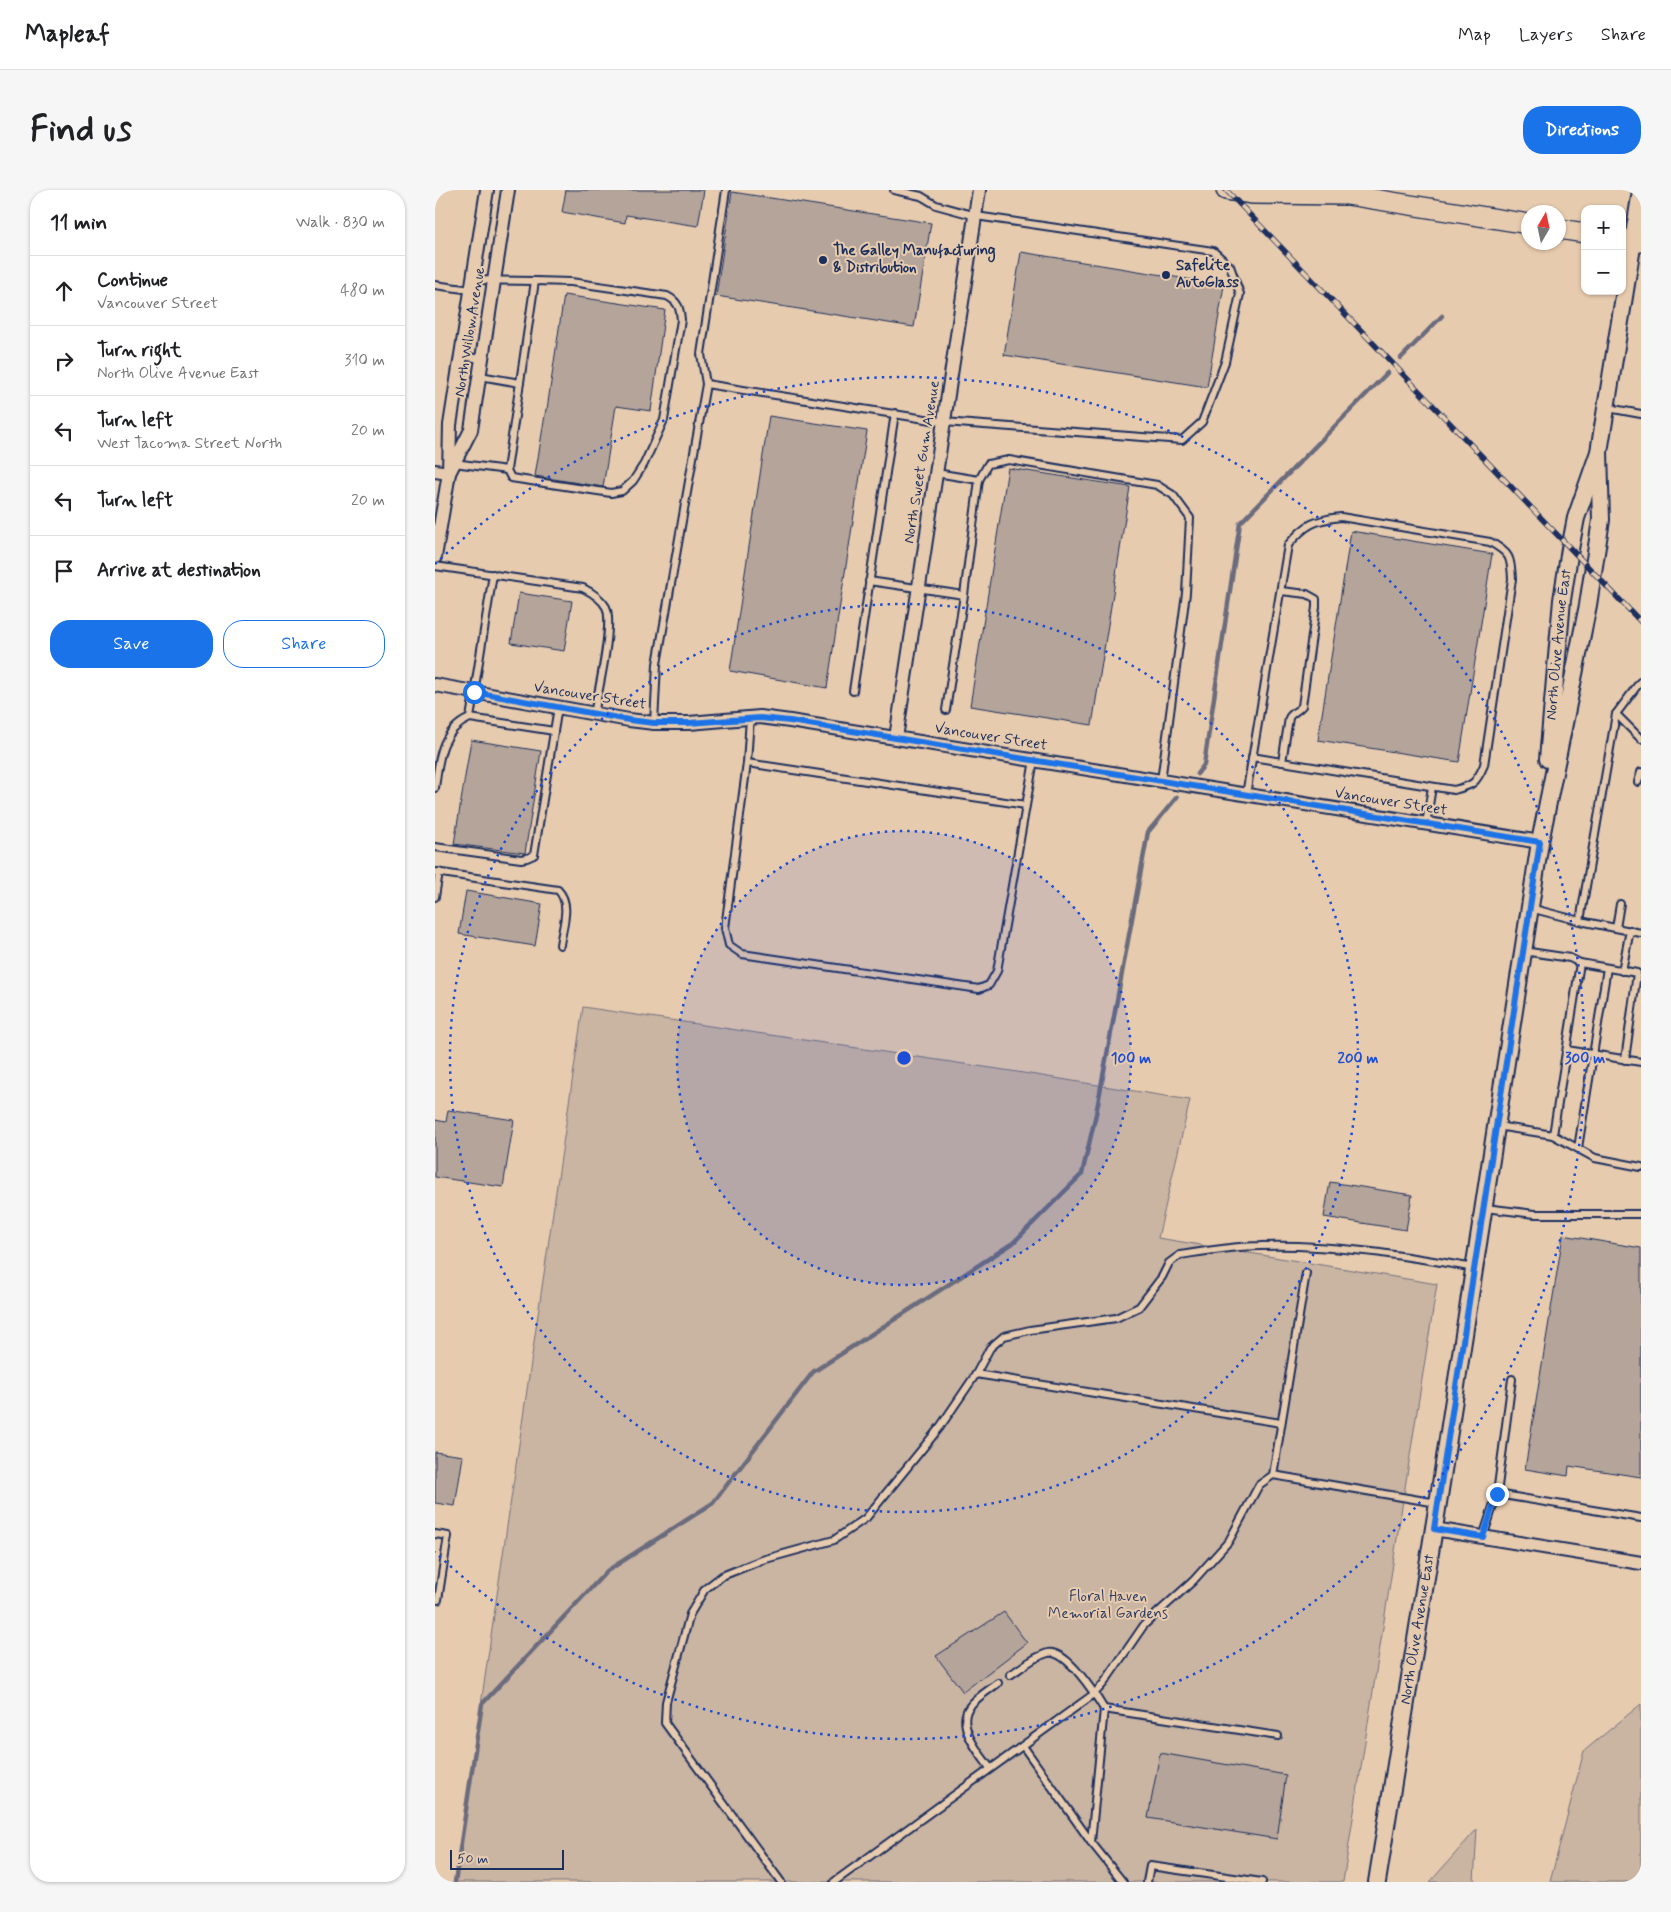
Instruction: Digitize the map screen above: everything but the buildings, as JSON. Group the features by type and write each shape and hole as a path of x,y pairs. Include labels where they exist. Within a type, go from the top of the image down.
{"main road":[{"path":"1226,190 1253,194 1339,192 1387,198 1521,223"},
{"path":"1566,230 1581,232"}],"street":[{"name":"North Willow Avenue","path":"435,557 451,466 450,425 487,190"},
{"name":"North Willow Avenue","path":"451,466 471,430 508,190"},
{"name":"North Sweet Gum Avenue","path":"896,738 979,190"},
{"name":"North Olive Avenue East","path":"1540,842 1563,591 1576,518 1599,452 1641,191"},
{"name":"North Olive Avenue East","path":"1377,1882 1434,1529 1540,842 1588,606 1601,520 1599,452"},
{"path":"435,471 451,466"},
{"name":"Vancouver Street","path":"435,685 654,723 689,723 750,718 790,721 1540,842"},
{"path":"1434,1529 1641,1563"}],"lane":[{"path":"654,723 657,664 705,384 701,354 726,190"},
{"path":"705,384 944,422 1182,440 1202,422 1225,362 1240,294 1230,266 1213,251 975,216 936,205 921,196 894,190"},
{"path":"435,284 472,285 494,280 535,281 571,282 667,296 675,300 678,304 681,320 665,420 633,481 623,491 611,493 511,478 507,470 535,281"},
{"path":"461,356 482,359"},
{"path":"480,376 520,383"},
{"path":"1606,408 1641,414"},
{"path":"853,691 895,413"},
{"path":"946,710 979,480 988,464 1009,460 1157,485 1173,495 1190,518 1186,593 1161,781"},
{"path":"451,466 507,470"},
{"path":"936,473 979,480"},
{"path":"1246,795 1252,757 1281,591 1288,545 1299,532 1318,519 1341,517 1490,542 1504,549 1512,560 1512,580 1484,765 1479,776 1471,786 1454,790 1252,757"},
{"path":"435,566 583,588 594,594 606,608 608,637 594,714"},
{"path":"470,718 493,574"},
{"path":"869,581 964,595"},
{"path":"1281,591 1307,594 1316,599 1302,706 1297,712 1291,714 1289,718 1282,762"},
{"path":"1580,921 1616,714 1641,683"},
{"path":"435,847 521,859 535,855 558,707"},
{"path":"1616,714 1641,738"},
{"path":"435,788 437,763 441,751 449,733 463,721 470,718 554,731"},
{"path":"750,718 747,763 725,928 729,946 742,954 979,990 989,985 997,971 1034,760"},
{"path":"747,763 1026,805"},
{"path":"1638,782 1641,772"},
{"path":"1426,824 1432,787"},
{"path":"435,897 437,872 558,890 564,896 566,905 560,946"},
{"path":"1616,928 1620,904"},
{"path":"1530,908 1580,921 1641,933"},
{"path":"1622,971 1629,930"},
{"path":"1523,951 1570,958 1580,964 1637,974 1625,1060"},
{"path":"1553,1136 1580,964"},
{"path":"1578,1148 1607,968"},
{"path":"1567,1050 1641,1062"},
{"path":"1496,1126 1553,1136 1595,1158 1641,1167"},
{"path":"1483,1207 1535,1214 1641,1214"},
{"path":"781,1882 665,1723 666,1702 690,1614 705,1590 722,1576 761,1560 834,1540 866,1518 940,1428 991,1348 1004,1336 1030,1330 1116,1318 1139,1307 1162,1277 1169,1263 1180,1256 1260,1246 1316,1248 1399,1254 1474,1268"},
{"path":"1273,1475 1306,1273"},
{"path":"976,1374 1281,1422"},
{"path":"1483,1537 1497,1494 1512,1379"},
{"path":"834,1882 1094,1694 1104,1683 1144,1625 1193,1581 1229,1541 1259,1485 1273,1475 1438,1503"},
{"path":"1497,1494 1641,1518"},
{"path":"435,1534 447,1536 438,1600"},
{"path":"1010,1674 1047,1653 1058,1654 1075,1669 1104,1709 1091,1842"},
{"path":"990,1768 969,1740 966,1727 967,1714 970,1706 998,1684"},
{"path":"1104,1709 1278,1736"},
{"path":"1023,1746 1091,1842 1123,1882"},
{"path":"1147,1882 1150,1866 1262,1882"}],"green space":[{"name":"Floral Haven Memorial Gardens","path":"583,1007 1011,1071 1190,1100 1158,1238 1437,1284 1343,1882 455,1882"},
{"path":"1641,1704 1641,1882 1550,1882 1584,1751"},
{"path":"1477,1829 1474,1882 1430,1882"}],"waterway":[{"path":"1401,358 1442,316"},
{"path":"1197,774 1204,765 1240,523 1387,373"},
{"path":"455,1882 482,1704 607,1571 713,1503 813,1372 1013,1243 1082,1174 1096,1114 1148,832 1177,797"}],"railway":[{"path":"1226,190 1641,622"}],"place":[{"name":"The Galley Manufacturing & Distribution","path":"823,260"},
{"name":"Safelite AutoGlass","path":"1166,275"}],"route":[{"path":"474,692 654,723 689,723 760,718 790,721 1540,842 1434,1529 1483,1537 1497,1494"}]}
